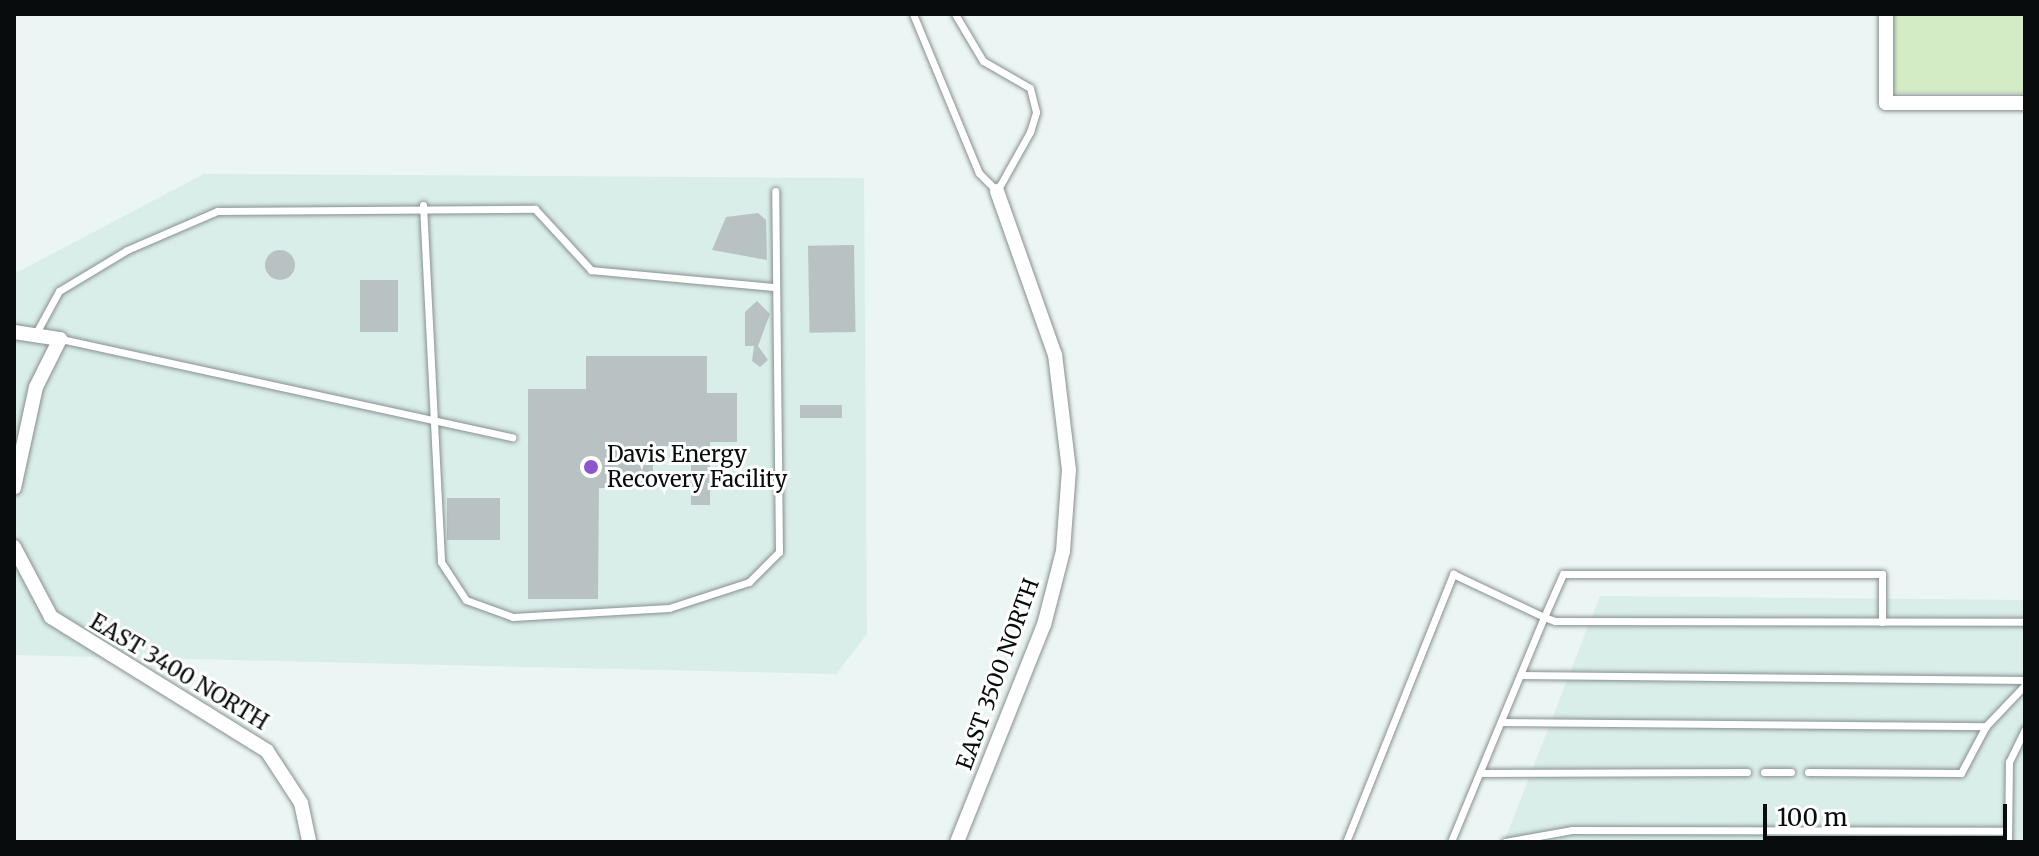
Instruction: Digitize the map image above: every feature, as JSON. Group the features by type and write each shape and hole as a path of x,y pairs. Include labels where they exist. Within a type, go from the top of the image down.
{"street":[{"path":"1886,14 1886,103 2025,103"},
{"name":"EAST 3500 NORTH","path":"957,842 1044,625 1063,551 1069,470 1055,355 997,191"},
{"path":"14,332 60,339 36,387 14,488"},
{"name":"EAST 3400 NORTH","path":"14,547 51,617 267,751 301,803 309,842"}],"lane":[{"path":"913,14 979,173 997,191 1030,132 1036,112 1030,88 983,61 955,14"},
{"path":"423,205 441,562 466,600 513,617 669,608 749,582 779,552 775,191"},
{"path":"35,336 59,291 127,250 217,211 423,205 535,209 591,270 775,287"},
{"path":"60,339 512,437"},
{"path":"1346,842 1453,574 1544,617 2025,622"},
{"path":"1451,842 1563,574 1882,574 1882,622"},
{"path":"1521,675 2025,682"},
{"path":"1808,772 1961,773 1986,726 2025,682"},
{"path":"1501,722 1986,726"},
{"path":"2008,842 2009,762 2025,729"},
{"path":"1480,773 1747,772"},
{"path":"1764,772 1791,772"},
{"path":"1505,842 1572,830 2008,831"}],"shaded area":[{"path":"204,174 864,178 867,634 836,674 14,655 14,274"},
{"path":"1600,596 2025,600 2025,842 1504,842"}],"green space":[{"path":"1893,14 2025,14 2025,93 1893,93"}],"building":[{"path":"758,213 766,220 767,260 712,250 726,217"},
{"path":"854,245 856,332 810,333 808,246"},
{"path":"280,250 291,254 295,265 291,276 280,280 269,276 265,265 269,254"},
{"path":"360,280 398,280 398,332 360,332"},
{"path":"757,301 770,314 758,346 768,360 760,367 752,361 754,346 745,346 745,312"},
{"name":"Davis Energy Recovery Facility","path":"586,356 707,356 707,393 737,393 737,442 710,442 710,505 691,505 691,446 653,446 653,488 599,488 598,599 528,599 528,389 586,389"},
{"path":"800,405 842,405 842,418 800,418"},
{"path":"447,498 500,498 500,540 447,540"}],"place":[{"name":"Davis Energy Recovery Facility","path":"591,467"}]}
